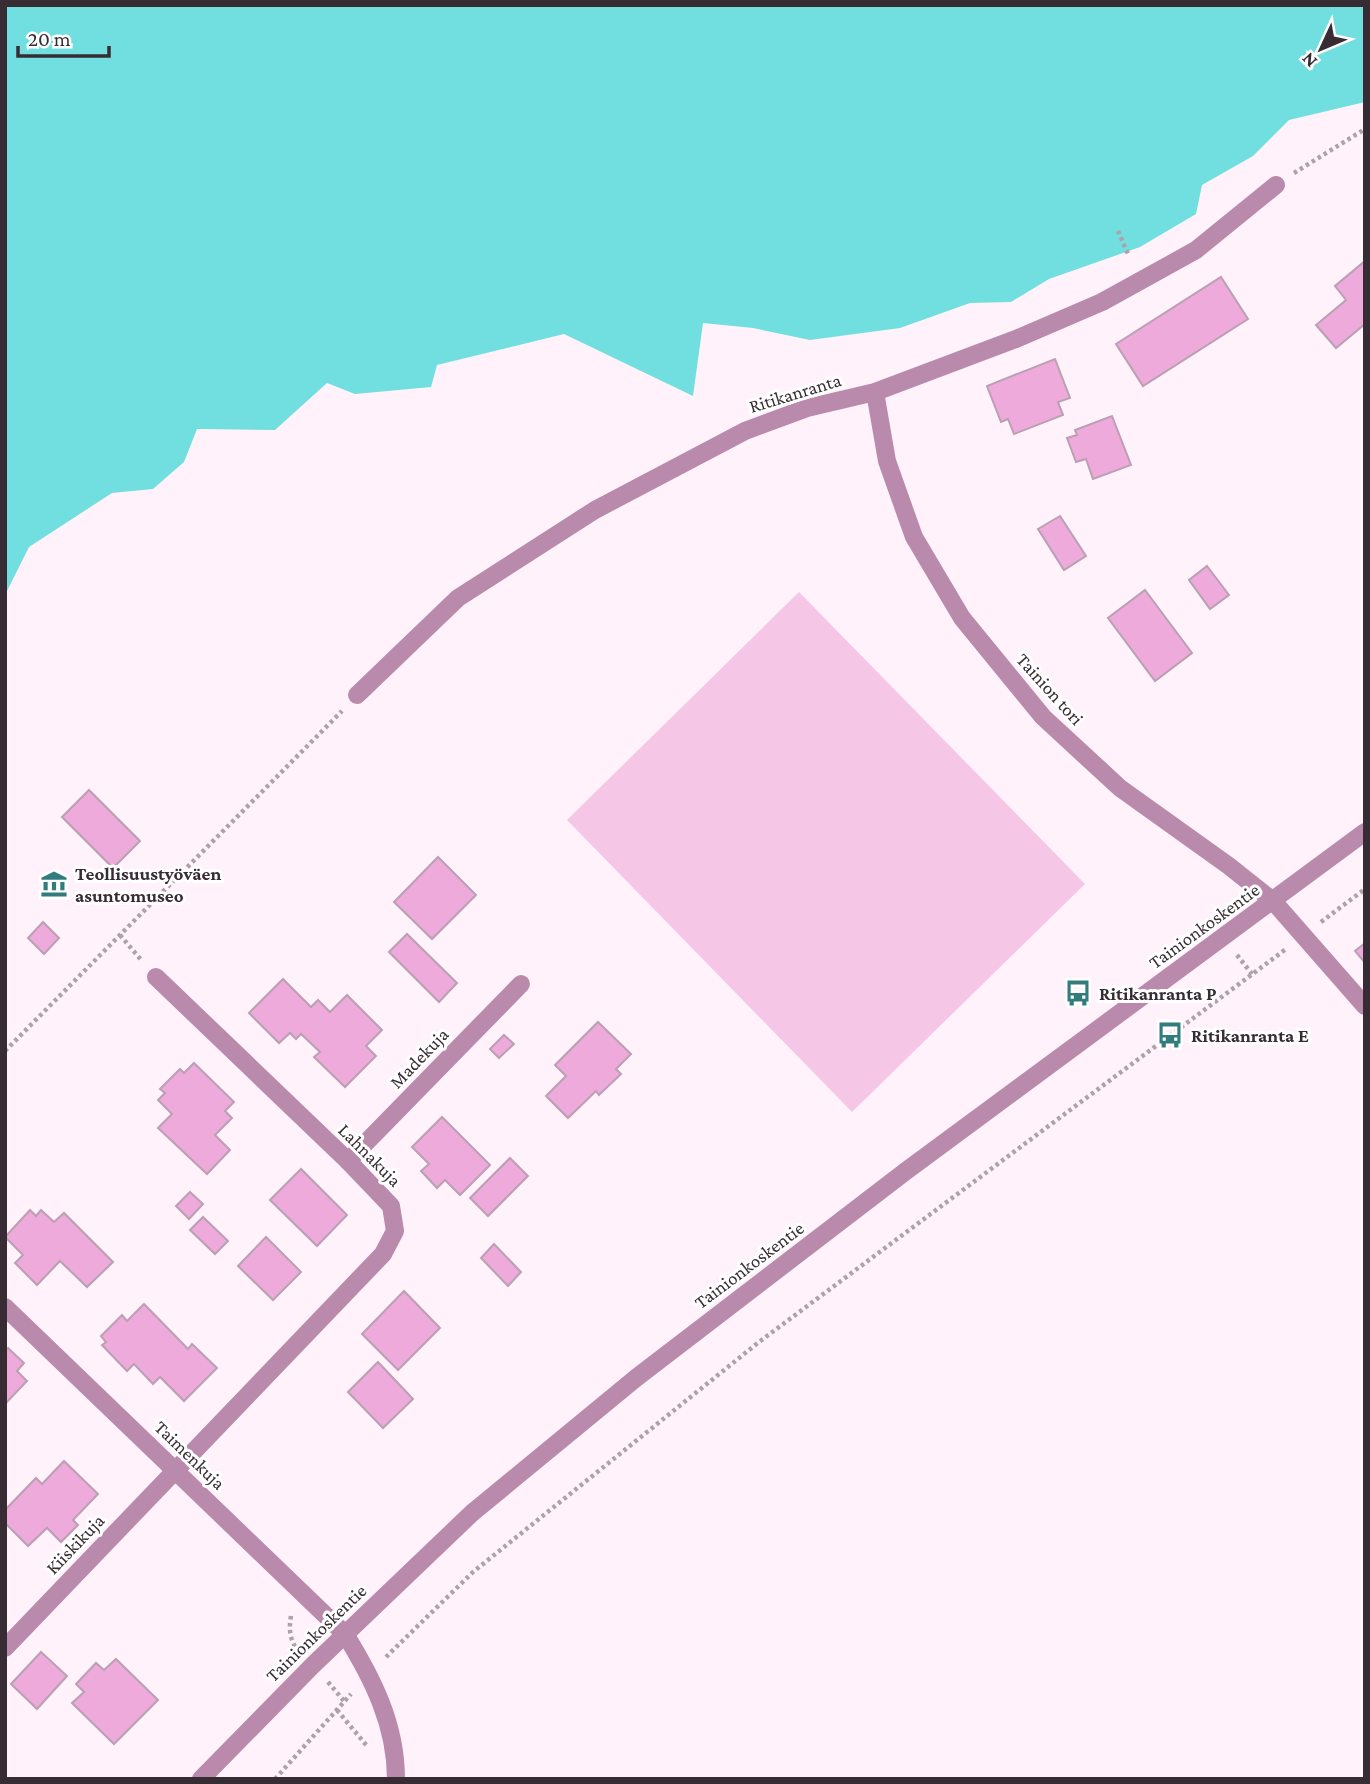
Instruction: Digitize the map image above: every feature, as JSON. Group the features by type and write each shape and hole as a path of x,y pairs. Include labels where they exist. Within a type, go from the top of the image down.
{"street":[{"name":"Ritikanranta","path":"357,695 458,598 595,510 745,431 807,408 876,392 1016,339 1102,302 1196,250 1276,185"},
{"name":"Tainion tori","path":"876,392 887,461 914,537 962,618 1043,718 1110,779 1273,901 1365,1006"},
{"name":"Tainionkoskentie","path":"201,1779 345,1634 472,1513 636,1378 906,1171 1365,832"},
{"name":"Lahnakuja","path":"156,977 348,1161 391,1206 395,1231 383,1254 175,1470"},
{"name":"Madekuja","path":"348,1161 521,984"},
{"name":"Taimenkuja","path":"5,1307 345,1634 369,1673 386,1715 396,1779"},
{"name":"Kiiskikuja","path":"5,1648 175,1470"}],"path":[{"path":"1276,185 1365,130"},
{"path":"1118,231 1128,254"},
{"path":"5,1051 357,695"},
{"path":"275,1779 369,1673 473,1572 759,1342 1365,889"},
{"path":"120,935 156,977"},
{"path":"337,1709 369,1750"}],"shaded area":[{"path":"799,592 1085,884 852,1112 567,820"}],"water":[{"path":"5,5 1365,5 1365,102 1289,120 1253,156 1202,185 1196,214 1140,247 1049,279 1011,302 970,303 900,328 810,340 753,328 703,323 693,396 564,334 437,365 431,387 355,394 327,383 275,430 197,429 184,462 153,489 112,493 29,547 5,595"}],"building":[{"path":"1365,261 1365,324 1336,348 1316,325 1346,300 1335,286"},
{"path":"1221,277 1248,319 1143,386 1116,344"},
{"path":"1055,359 1070,398 1058,402 1063,415 1014,434 1008,419 1001,422 987,386"},
{"path":"1112,416 1131,465 1093,479 1086,459 1076,462 1067,438 1077,435 1075,430"},
{"path":"1060,516 1086,556 1064,570 1038,529"},
{"path":"1207,566 1229,595 1210,609 1189,580"},
{"path":"1145,590 1192,653 1155,681 1108,618"},
{"path":"89,790 140,841 113,868 62,817"},
{"path":"438,857 476,895 432,939 394,902"},
{"path":"43,922 59,938 44,954 28,938"},
{"path":"407,934 457,983 439,1002 389,952"},
{"path":"1365,943 1365,963 1355,951"},
{"path":"283,979 311,1007 318,1000 330,1012 347,995 382,1030 366,1046 376,1056 345,1087 314,1057 320,1052 301,1034 296,1039 290,1033 279,1043 249,1013"},
{"path":"598,1022 631,1054 616,1069 621,1074 599,1095 596,1091 568,1118 546,1096 566,1076 555,1065"},
{"path":"504,1035 514,1044 499,1058 490,1049"},
{"path":"194,1063 234,1102 225,1111 232,1118 215,1135 230,1150 207,1174 158,1128 172,1114 158,1100 165,1093 160,1089 180,1069 184,1073"},
{"path":"442,1117 490,1165 460,1195 445,1180 437,1188 421,1171 429,1164 412,1147"},
{"path":"510,1158 528,1176 488,1216 470,1198"},
{"path":"301,1169 347,1215 317,1246 270,1200"},
{"path":"190,1192 203,1204 189,1219 176,1206"},
{"path":"30,1210 36,1216 41,1210 54,1222 64,1213 113,1262 87,1287 60,1261 37,1285 15,1263 23,1255 5,1237"},
{"path":"203,1217 228,1241 215,1254 190,1230"},
{"path":"266,1237 301,1272 273,1300 238,1266"},
{"path":"494,1244 521,1272 508,1286 481,1258"},
{"path":"404,1291 440,1328 398,1370 362,1334"},
{"path":"144,1304 188,1349 192,1344 217,1368 184,1401 160,1377 153,1384 134,1364 127,1371 102,1345 106,1342 101,1336 122,1315 127,1321"},
{"path":"8,1348 24,1363 17,1371 27,1381 5,1404 5,1350"},
{"path":"378,1362 413,1399 383,1428 348,1392"},
{"path":"64,1461 98,1494 73,1520 78,1525 61,1542 47,1528 28,1546 5,1523 5,1510 36,1478 42,1484"},
{"path":"41,1652 67,1676 37,1709 11,1684"},
{"path":"116,1659 158,1700 114,1744 72,1703 84,1692 76,1684 96,1663 104,1670"}],"place":[{"name":"Teollisuustyöväen asuntomuseo","path":"54,884"},
{"name":"Ritikanranta P","path":"1078,993"},
{"name":"Ritikanranta E","path":"1170,1035"}]}
